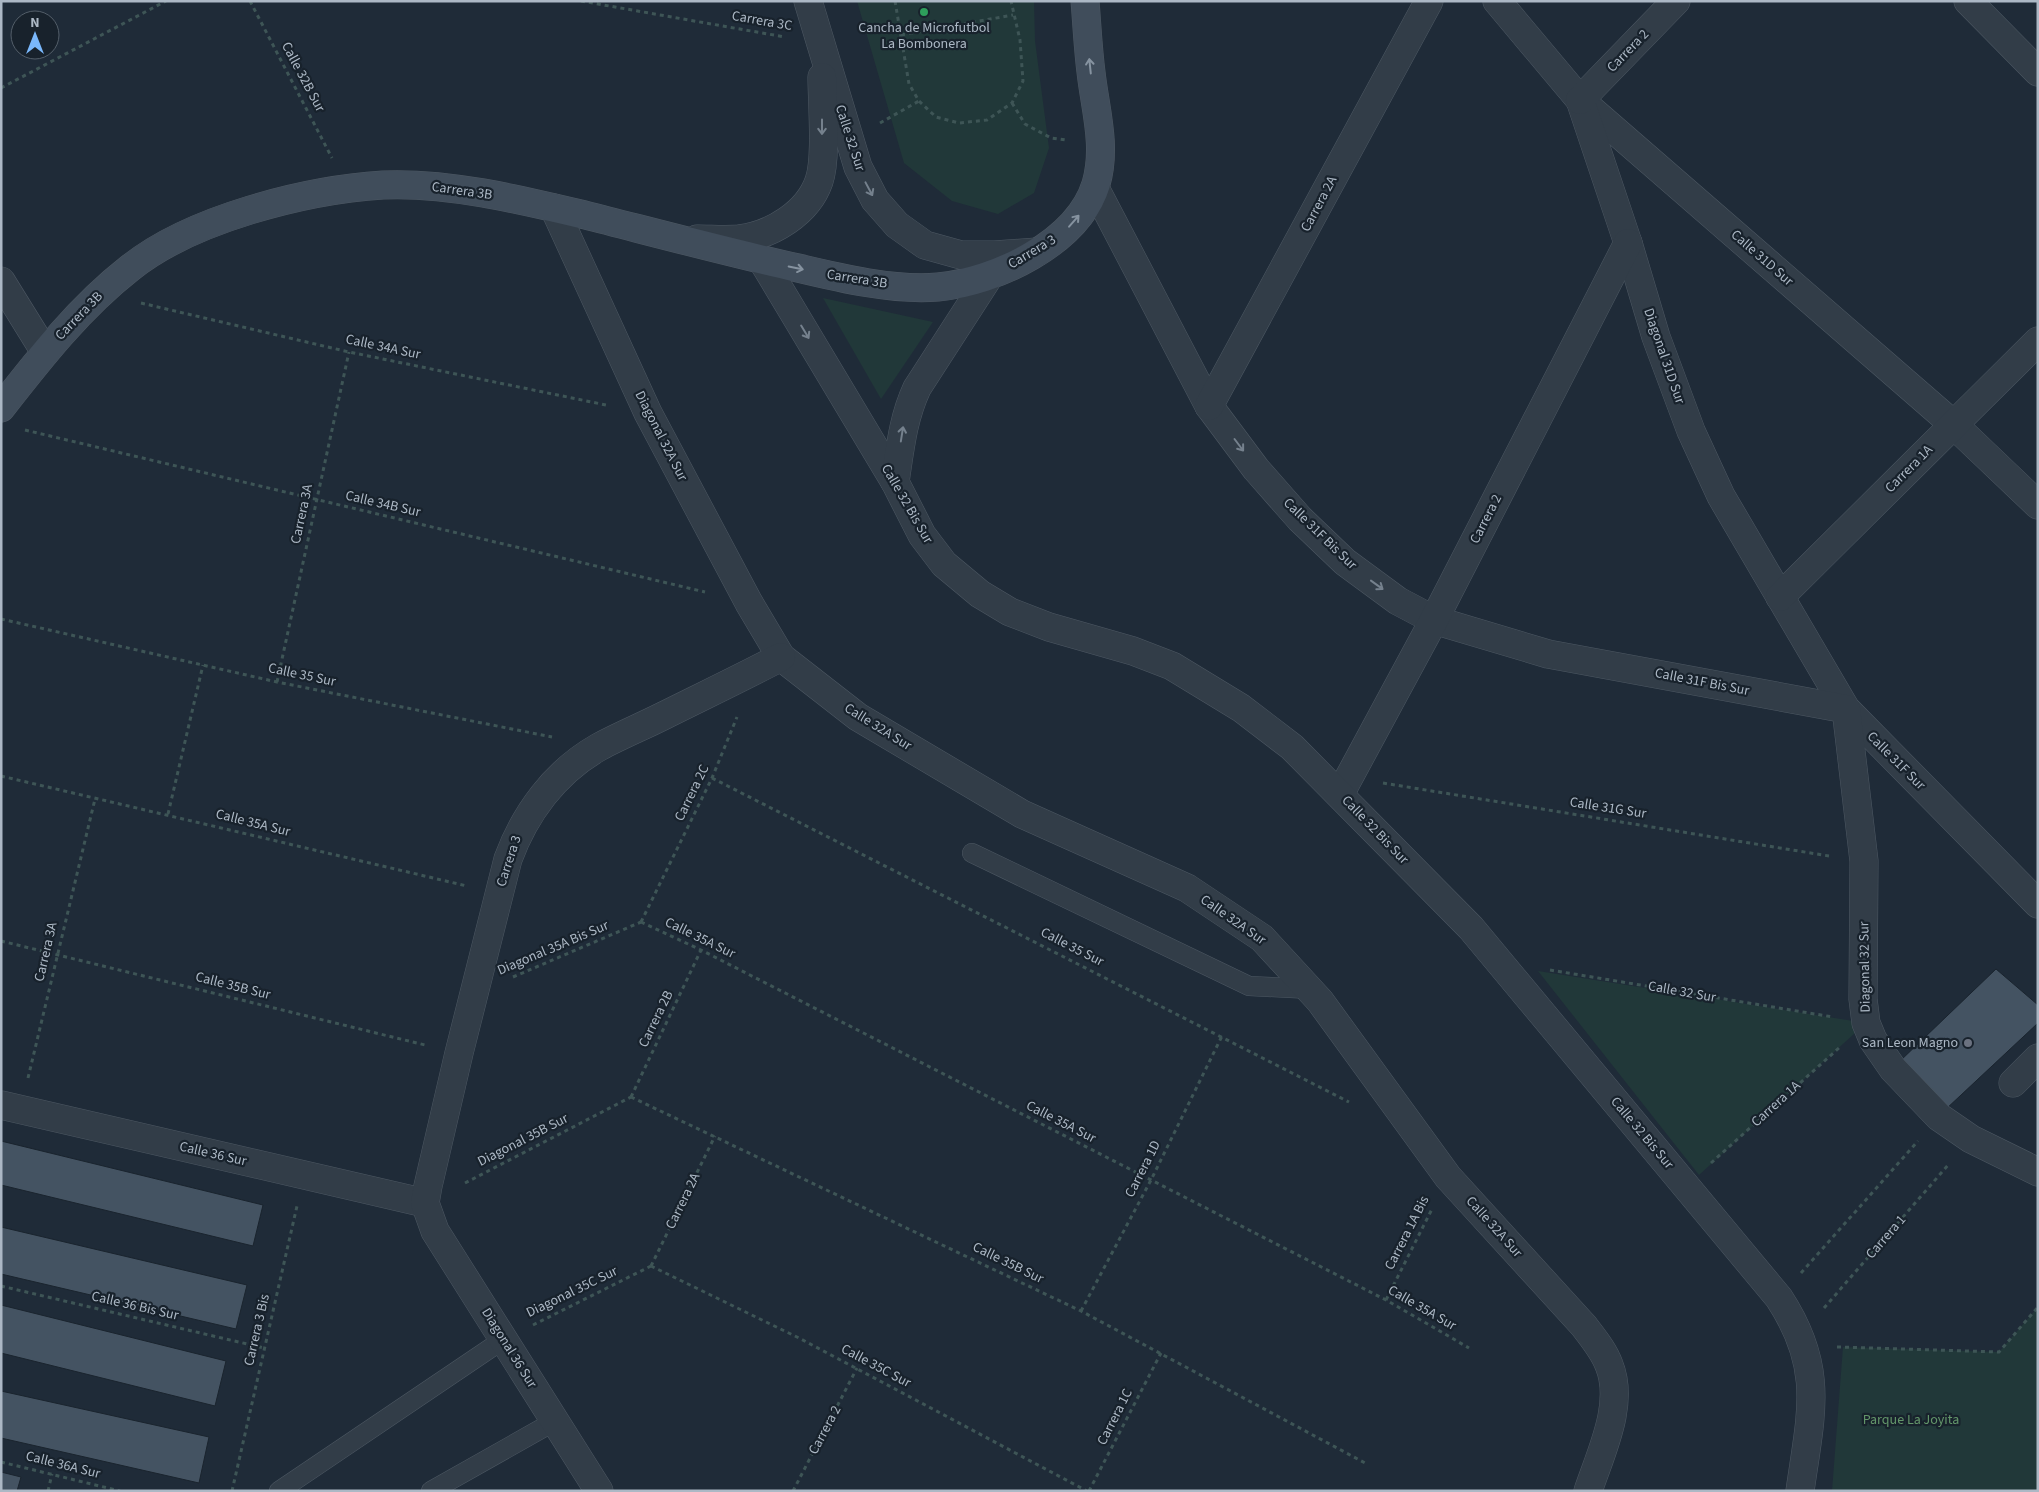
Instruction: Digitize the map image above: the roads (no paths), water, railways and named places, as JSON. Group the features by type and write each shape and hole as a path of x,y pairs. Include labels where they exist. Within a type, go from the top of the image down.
{"main road":[{"name":"Carrera 3","path":"990,275 1015,265 1064,233 1082,211 1095,188 1100,169 1101,145 1091,72 1085,1"},
{"name":"Carrera 3B","path":"1,408 45,352 100,293 134,265 195,230 257,207 340,190 385,185 427,186 522,200 762,260 830,275 902,286 936,287 966,283 990,275"}],"street":[{"name":"Calle 32 Sur","path":"808,1 858,167 875,200 897,225 925,245 961,255 1037,252"},
{"name":"Carrera 2A","path":"1209,406 1429,1"},
{"name":"Calle 31D Sur","path":"1496,1 1580,100 1954,425 2038,504"},
{"name":"Carrera 2","path":"1580,100 1676,1"},
{"path":"1968,1 2038,72"},
{"name":"Calle 32 Sur","path":"681,239 740,239 767,232 793,218 807,201 819,181 822,159 822,43"},
{"name":"Diagonal 31D Sur","path":"1580,100 1628,243 1656,336 1691,431 1721,496 1780,597"},
{"name":"Calle 31F Bis Sur","path":"1095,188 1209,406 1256,468 1300,518 1345,562 1398,601 1434,620 1548,654 1846,709"},
{"name":"Diagonal 32A Sur","path":"554,208 648,414 749,603 781,657"},
{"name":"Carrera 2","path":"1344,786 1434,620 1628,243"},
{"name":"Calle 32 Bis Sur","path":"762,260 896,482 906,506 928,543 944,564 980,594 1010,612 1049,627 1133,651 1172,666 1241,708 1344,786 1471,928 1785,1308 1804,1346 1811,1379 1812,1410 1800,1491"},
{"path":"896,482 903,428 908,408 917,388 990,275"},
{"path":"1,281 45,352"},
{"name":"Carrera 1A","path":"1780,597 2038,341"},
{"name":"Calle 31F Sur","path":"1780,597 1846,709 2038,904"},
{"name":"Carrera 3","path":"425,1203 459,1053 508,859 518,832 533,808 551,786 572,766 599,747 781,657"},
{"name":"Calle 32A Sur","path":"781,657 858,717 1022,814 1187,888 1262,938 1310,990 1448,1177 1584,1326 1609,1364 1615,1385 1614,1414 1588,1491"},
{"name":"Diagonal 32 Sur","path":"1846,709 1864,861 1863,999 1866,1023 1873,1040 1884,1058 1939,1117 1971,1139 2038,1172"},
{"path":"2013,1083 2038,1058"},
{"name":"Calle 36 Sur","path":"11,1108 425,1203"},
{"name":"Diagonal 36 Sur","path":"425,1203 435,1231 599,1491"}],"lane":[{"path":"972,852 1250,986 1310,990"},
{"path":"279,1491 504,1339"},
{"path":"431,1491 555,1421"}],"place":[{"name":"Cancha de Microfutbol La Bombonera","path":"924,12"},
{"name":"San Leon Magno","path":"1968,1043"}],"park label":[{"name":"Parque La Joyita","path":"1911,1420"}]}
